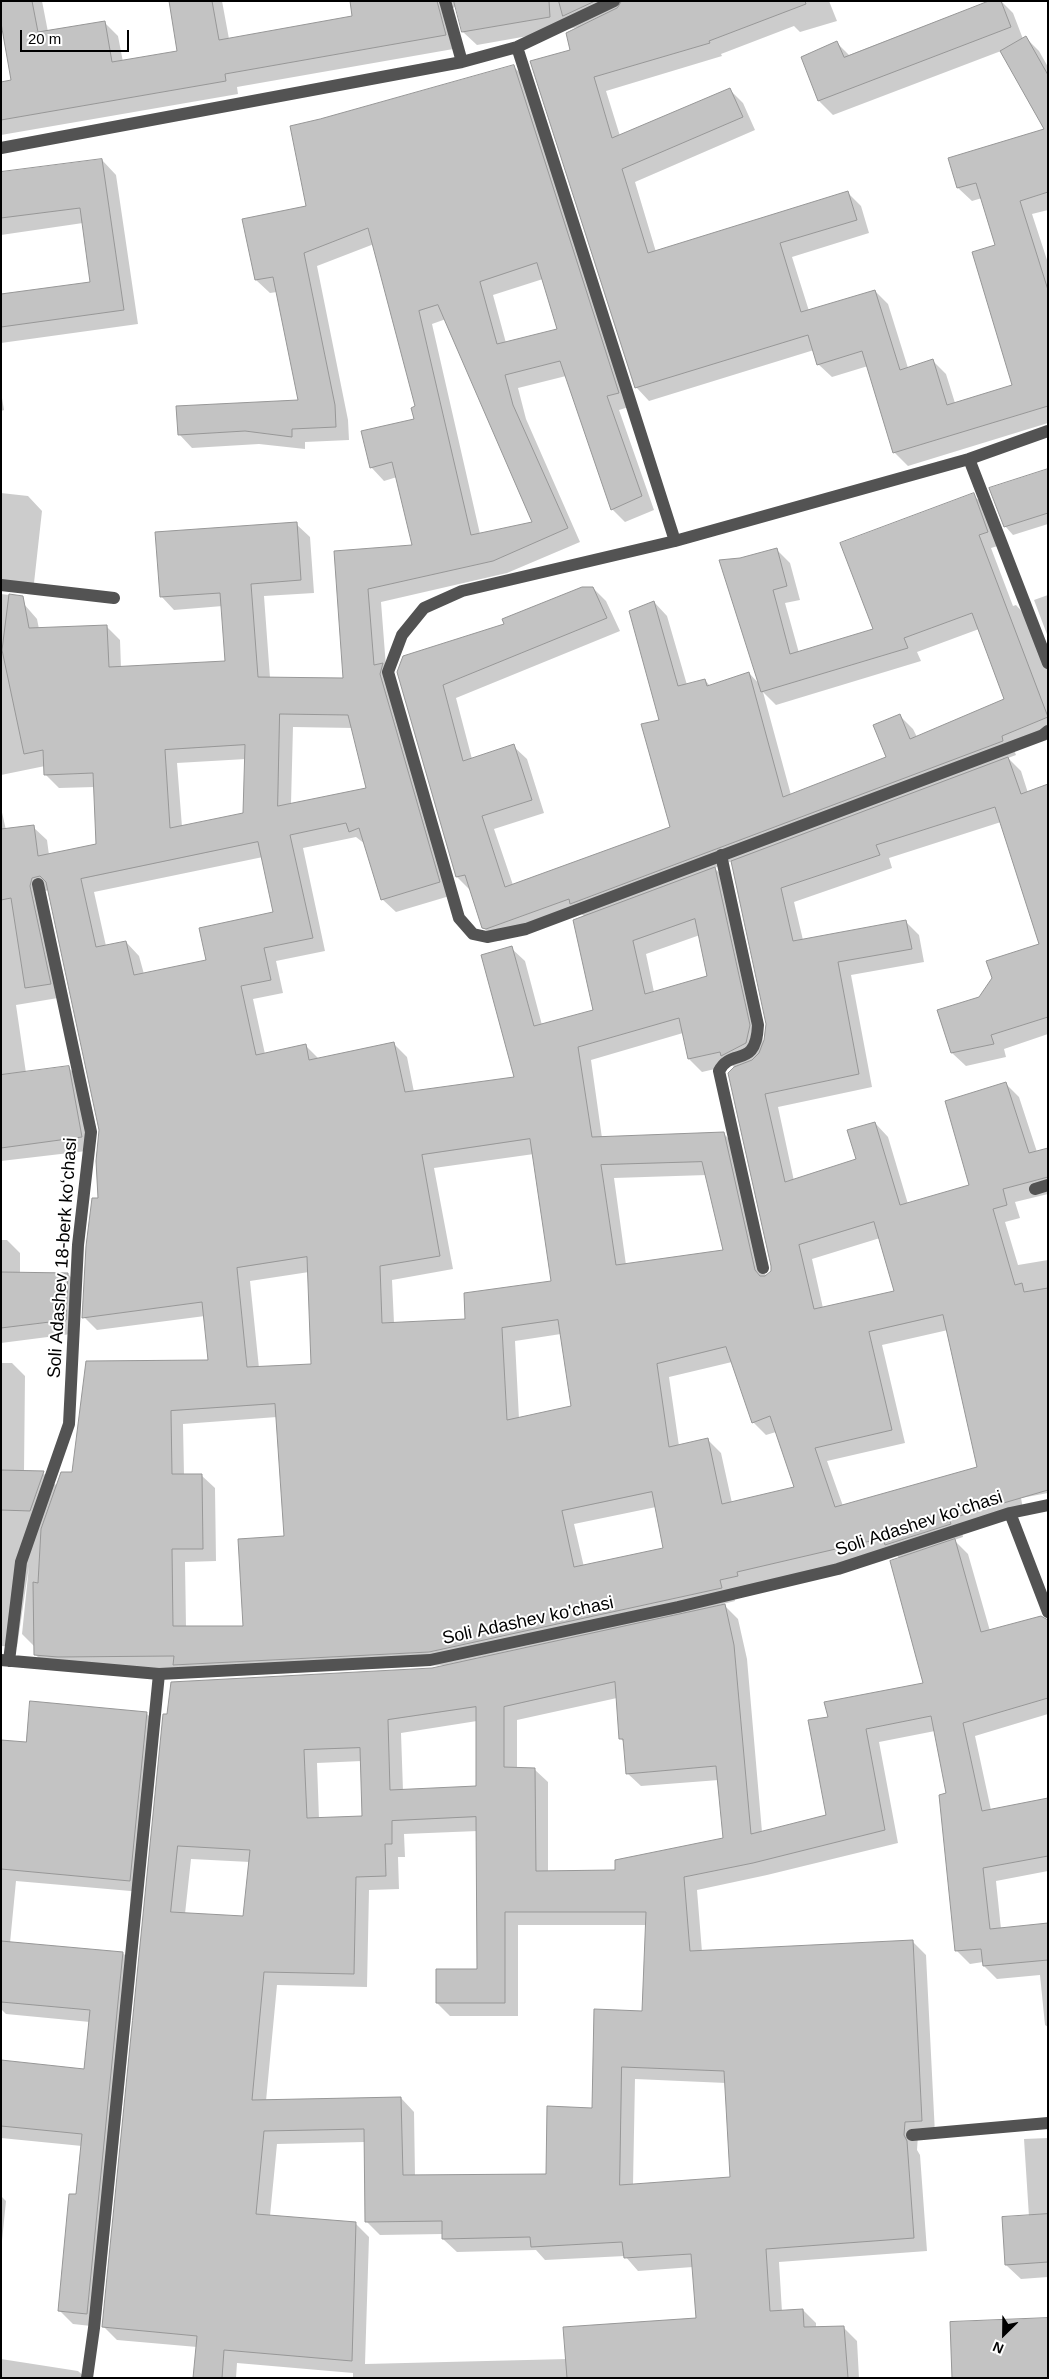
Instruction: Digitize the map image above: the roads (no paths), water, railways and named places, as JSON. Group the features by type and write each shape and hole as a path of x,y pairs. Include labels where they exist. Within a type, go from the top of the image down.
{"street":[{"path":"445,1 462,62"},
{"path":"1,148 462,62 517,47 614,1"},
{"path":"517,47 675,541"},
{"path":"1048,431 969,459 675,541 462,591 424,608 402,635 388,672 459,918 473,934 488,937 526,929 1043,735 1048,731"},
{"path":"969,459 1048,664"},
{"path":"1,584 114,598"},
{"path":"721,855 758,1025 757,1042 751,1051 722,1065 719,1071 763,1268"},
{"name":"Soli Adashev 18-berk koʻchasi","path":"5,1661 21,1562 69,1424 78,1244 91,1132 38,884"},
{"path":"1035,1189 1048,1185"},
{"name":"Soli Adashev ko'chasi","path":"5,1661 159,1674 430,1660 678,1607 838,1569 1010,1513 1048,1505"},
{"path":"1010,1513 1048,1612"},
{"path":"87,2378 94,2328 159,1674"},
{"path":"912,2135 1048,2123"}]}
